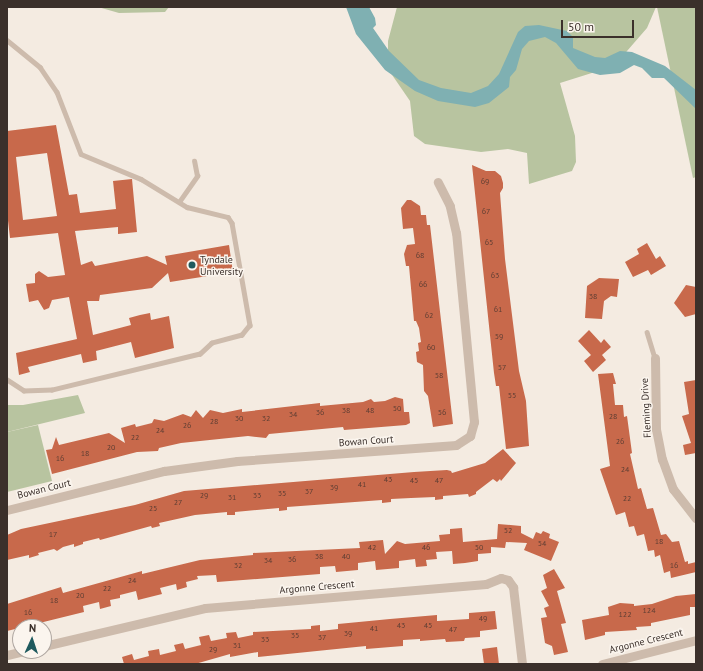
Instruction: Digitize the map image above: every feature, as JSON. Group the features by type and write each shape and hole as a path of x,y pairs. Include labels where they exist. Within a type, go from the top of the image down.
{"street":[{"name":"Bowan Court","path":"7,510 164,471 238,462 456,445 470,436 474,422 456,233 450,206 438,182"},
{"name":"Fleming Drive","path":"655,358 656,429 662,459 673,489 696,518"},
{"name":"Argonne Crescent","path":"52,644 205,608 486,584 501,578 508,580 513,587 522,664"},
{"name":"Argonne Crescent","path":"602,664 696,640"}],"lane":[{"path":"7,40 40,67 58,92 81,154 141,179 187,207 221,214 232,223 250,325 246,332 212,343 200,354 52,390 24,391 7,380"},
{"path":"179,202 197,176 194,161"},
{"path":"647,332 655,358"}],"green space":[{"path":"98,7 169,7 165,12 119,13"},
{"path":"397,7 656,7 647,28 614,66 560,83 575,136 576,162 572,171 529,184 527,153 508,149 481,152 425,144 414,136 410,101 388,69 388,41"},
{"path":"657,7 696,7 696,177 693,178"},
{"path":"78,395 85,413 7,432 7,405 23,405"},
{"path":"38,425 52,481 7,492 7,432"}],"water":[{"path":"346,7 369,7 375,18 376,25 373,28 389,51 419,80 441,88 471,93 488,86 499,74 518,32 525,26 539,25 567,31 573,37 573,48 595,57 605,58 620,51 632,52 665,66 696,90 696,109 664,78 652,78 642,68 634,65 620,73 600,75 578,69 556,43 545,37 529,41 522,49 516,70 510,77 509,87 489,103 475,107 438,101 415,91 385,70 356,34"}],"building":[{"path":"56,125 69,195 77,194 80,213 116,209 113,181 132,179 137,232 118,234 118,227 75,231 81,265 92,261 95,266 147,256 167,265 165,256 229,245 233,272 170,282 168,273 152,288 100,295 99,301 87,301 93,335 131,325 129,318 140,315 150,313 151,320 169,316 174,348 135,358 131,342 96,351 97,360 83,363 81,354 28,367 30,372 19,375 16,353 77,339 69,297 52,300 49,308 44,310 38,300 29,302 26,284 35,283 35,274 39,271 48,277 65,275 58,233 10,238 7,212 7,131","holes":["47,153 57,216 23,220 16,157"]},
{"path":"472,165 486,171 495,171 501,176 503,183 503,188 500,193 505,259 519,371 526,401 529,446 506,449 499,386 496,386 494,373"},
{"path":"407,200 411,200 420,206 421,215 426,215 427,225 430,225 453,424 433,427 428,396 424,391 423,365 417,362 416,352 419,351 418,343 421,342 419,328 416,321 414,321 409,266 406,266 404,254 407,245 415,244 413,228 403,229 401,208"},
{"path":"647,243 656,259 660,256 666,266 651,275 648,270 633,277 625,262 639,254 637,249"},
{"path":"599,278 619,279 617,297 611,296 604,301 602,319 585,318 587,286"},
{"path":"686,285 696,287 696,314 685,317 674,303"},
{"path":"589,330 601,343 604,339 611,347 602,355 606,360 593,372 584,361 591,355 578,341"},
{"path":"613,373 616,384 613,384 615,405 623,405 624,417 627,416 632,453 630,454 638,489 641,488 647,509 653,508 661,535 666,534 672,542 679,541 685,562 688,561 688,564 696,562 696,572 671,578 670,571 664,573 660,555 655,557 654,550 648,551 644,534 637,536 634,526 629,527 625,512 616,515 600,469 610,466 598,374"},
{"path":"696,380 696,453 685,455 683,445 691,443 682,416 689,414 684,382"},
{"path":"395,397 403,399 404,412 409,412 410,423 406,425 344,430 343,427 269,434 266,438 248,436 181,443 159,448 158,451 137,452 52,474 46,450 52,449 56,437 59,445 109,433 125,443 121,428 135,424 136,427 152,423 154,419 164,421 183,414 191,417 196,410 203,418 210,410 223,413 242,409 242,412 320,403 320,406 363,402 371,399 374,402 385,401"},
{"path":"503,449 516,463 501,481 500,479 497,482 493,479 476,492 476,494 469,497 468,494 443,496 443,499 435,500 435,497 391,499 391,502 382,503 382,500 287,507 287,510 279,511 279,508 235,512 235,515 227,515 227,512 195,515 159,523 160,526 152,528 151,526 100,540 99,538 83,542 83,544 74,547 74,544 63,547 57,551 54,549 38,553 39,555 29,558 29,555 7,560 7,535 21,529 135,505 184,491 414,472 447,470 451,471 452,473 485,463"},
{"path":"498,524 521,526 521,533 533,539 536,532 541,534 543,531 550,534 549,538 559,542 551,561 524,550 527,543 506,542 505,548 491,547 491,553 478,554 478,561 465,563 453,564 452,551 436,552 437,559 426,560 427,566 416,567 415,559 399,561 399,568 376,570 375,561 358,563 358,570 336,572 335,566 320,567 320,574 217,582 216,575 197,576 198,579 186,582 187,587 177,590 176,584 160,588 162,594 138,600 136,591 120,595 120,598 110,600 111,606 100,609 99,602 83,606 84,612 52,620 12,619 12,630 7,631 7,604 61,587 63,593 142,571 142,574 200,560 253,555 253,553 360,548 359,542 383,540 385,554 397,541 405,544 440,541 439,535 450,534 450,529 462,528 463,542 497,539"},
{"path":"554,569 565,588 557,591 566,623 561,624 568,652 554,655 552,646 545,643 541,618 547,617 544,608 549,606 541,591 547,588 543,575"},
{"path":"696,594 696,607 690,607 690,615 651,623 651,626 636,627 637,630 605,632 605,635 585,640 582,620 609,615 608,607 620,603 634,604 634,606 652,604 676,596"},
{"path":"495,611 497,629 480,631 480,637 465,638 464,641 446,642 445,639 420,641 420,639 403,640 403,646 366,649 366,646 258,657 258,652 230,657 230,654 195,664 124,664 122,657 132,654 134,660 149,656 148,651 159,649 160,655 176,651 174,645 183,643 185,649 201,645 199,637 209,635 211,641 227,638 226,633 236,632 238,638 253,635 253,632 311,629 311,626 320,625 320,631 338,629 338,624 437,615 437,621 469,619 469,613"},
{"path":"497,647 499,664 484,664 482,649"}],"place":[{"name":"Tyndale University","path":"192,265"}]}
